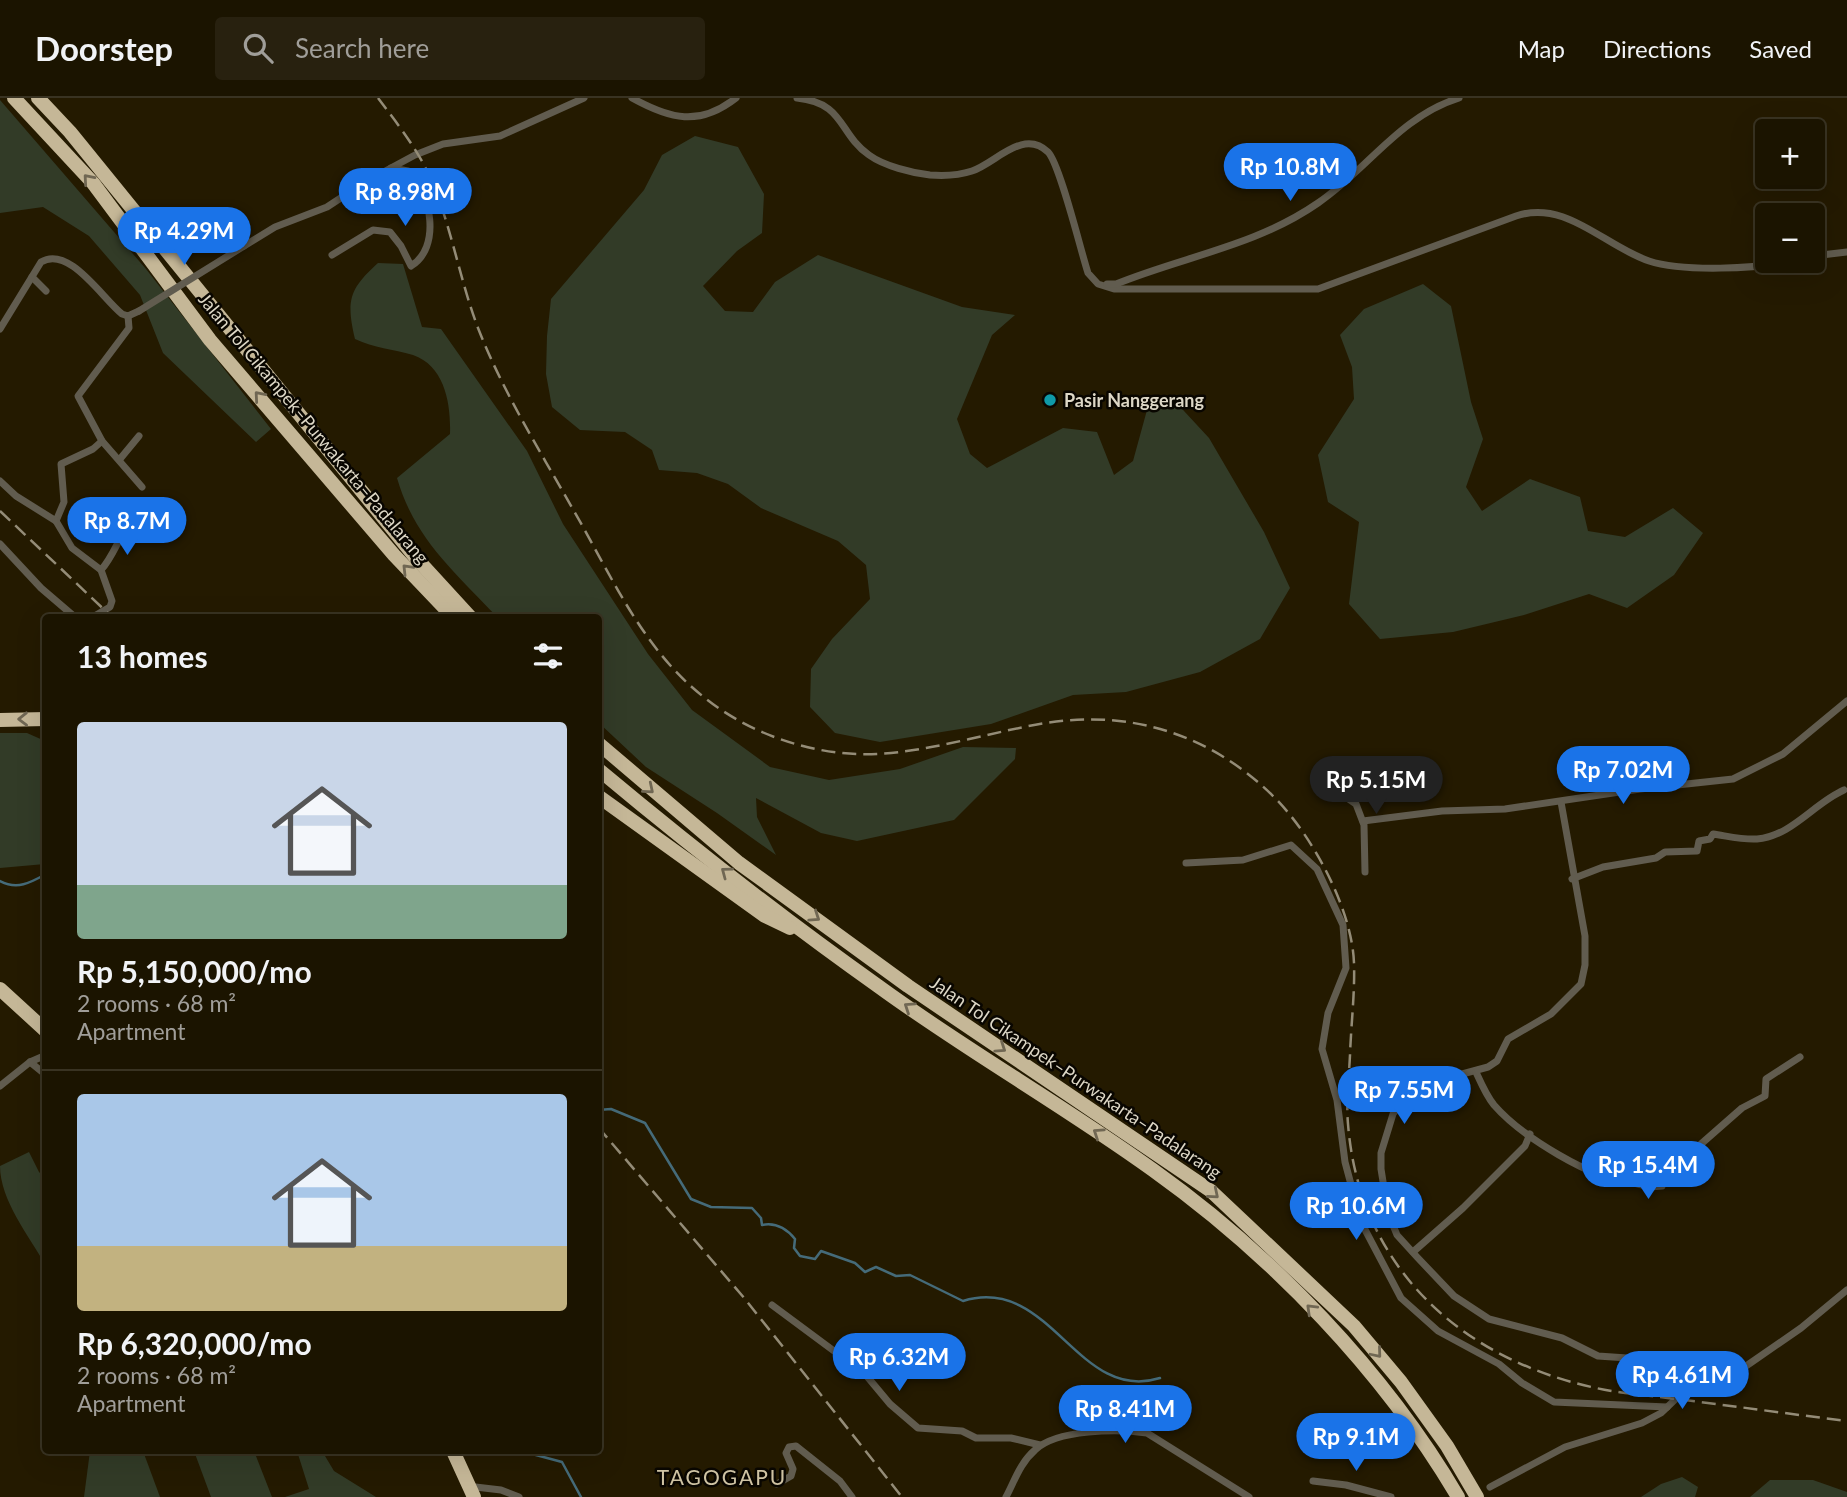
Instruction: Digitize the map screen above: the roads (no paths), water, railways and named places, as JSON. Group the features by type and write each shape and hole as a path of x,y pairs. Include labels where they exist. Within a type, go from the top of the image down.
{"highway":[{"name":"Jalan Tol Cikampek–Purwakarta–Padalarang","path":"14,98 93,183 210,340 394,555 450,614"},
{"name":"Jalan Tol Cikampek–Purwakarta–Padalarang","path":"38,98 70,132 416,558 467,614"},
{"path":"0,720 42,719"},
{"name":"Jalan Tol Cikampek–Purwakarta–Padalarang","path":"602,746 739,863 908,986 1211,1191 1354,1326 1417,1403 1447,1446 1477,1497"},
{"name":"Jalan Tol Cikampek–Purwakarta–Padalarang","path":"602,772 715,864 878,987 1155,1171 1241,1239 1348,1344 1412,1426 1458,1497"},
{"path":"602,799 765,916 817,940"},
{"path":"0,989 42,1027"},
{"path":"454,1454 470,1492"}],"street":[{"path":"0,329 44,260 64,260 117,310 128,316 139,312 275,227 327,207 391,168 443,144 500,136 584,98"},
{"path":"632,98 662,114 690,117 719,111 736,98"},
{"path":"797,98 824,104 870,155 912,172 931,175 971,171 1023,144 1040,147 1050,153 1088,273 1098,284 1114,289 1318,289 1516,216 1540,211 1574,222 1651,262 1676,266 1755,266"},
{"path":"1098,284 1116,284 1167,263 1242,243 1272,231 1320,201 1399,129 1436,107 1459,98"},
{"path":"332,254 373,230 390,232 411,266 423,259 429,247 430,225 422,191 408,172 391,168"},
{"path":"1825,254 1847,251"},
{"path":"32,277 46,291"},
{"path":"128,316 129,328 78,396 102,441 142,488"},
{"path":"120,459 139,436"},
{"path":"56,521 64,502 61,464 93,449 102,441"},
{"path":"0,481 26,503 56,521 72,548 100,570 112,601 110,607 98,614"},
{"path":"100,570 110,560 119,538 129,524"},
{"path":"0,544 41,588 71,614"},
{"path":"1363,821 1561,802 1640,789 1740,778 1783,754 1847,701"},
{"path":"1327,784 1356,804 1363,821 1365,872"},
{"path":"1572,879 1603,867 1656,858 1665,852 1697,851 1699,841 1710,839 1713,834 1758,839 1779,833 1825,799 1844,790"},
{"path":"1561,802 1572,879 1585,936 1585,965 1581,984 1551,1014 1508,1039 1497,1060 1476,1072 1440,1080 1403,1100 1384,1138 1381,1169 1388,1213 1398,1235 1454,1296 1489,1319 1562,1338 1598,1356 1627,1358 1683,1392"},
{"path":"1186,863 1243,860 1291,845 1317,869 1332,897 1343,925 1347,957 1344,977 1328,1013 1322,1049 1337,1100 1345,1163 1361,1222 1392,1282 1413,1311 1438,1331 1499,1364 1522,1383 1554,1402 1667,1407"},
{"path":"0,1086 30,1062 42,1057"},
{"path":"1634,1183 1701,1144 1742,1108 1765,1096 1766,1079 1800,1057"},
{"path":"30,1062 42,1072"},
{"path":"1476,1072 1494,1105 1530,1135 1590,1171 1650,1188 1662,1186"},
{"path":"1413,1252 1463,1208 1525,1146 1530,1135"},
{"path":"1490,1487 1565,1447 1642,1423 1667,1407 1683,1392 1723,1382 1801,1328 1847,1290"},
{"path":"772,1305 865,1374 890,1404 918,1428 962,1431 976,1438 1011,1438 1040,1445"},
{"path":"1006,1497 1015,1476 1040,1445 1059,1436 1130,1431 1147,1433 1249,1497"},
{"path":"777,1484 791,1476 793,1469 786,1453 789,1447 796,1446 839,1480 852,1497"},
{"path":"1313,1482 1353,1486 1391,1497"},
{"path":"470,1492 501,1490 519,1497"}],"waterway":[{"path":"0,881 18,885 42,876"},
{"path":"602,1110 611,1109 645,1123 691,1199 711,1207 752,1208 761,1218 762,1225 776,1225 792,1235 795,1239 794,1248 800,1256 815,1259 821,1251 855,1263 865,1272 876,1267 896,1276 910,1275 963,1301 993,1298 1019,1305 1042,1320 1084,1358 1107,1373 1131,1381 1160,1378"},
{"path":"532,1454 562,1462 581,1497"}],"railway":[{"path":"378,98 412,145 437,193 478,328 510,398 630,611 646,635 683,679 705,698 743,723 786,741 831,752 898,752 1046,723 1110,720 1141,724 1170,732 1226,759 1252,777 1290,815 1316,853 1338,897 1352,942 1354,963 1347,1107 1356,1175 1372,1221 1395,1262 1425,1298 1461,1329 1501,1354 1547,1374 1616,1392 1847,1421"},
{"path":"0,511 109,614"},
{"path":"602,1132 745,1299 902,1497"}],"place":[{"name":"Pasir Nanggerang","path":"1050,400"}],"district":[{"name":"TAGOGAPU","path":"722,1476"}]}
